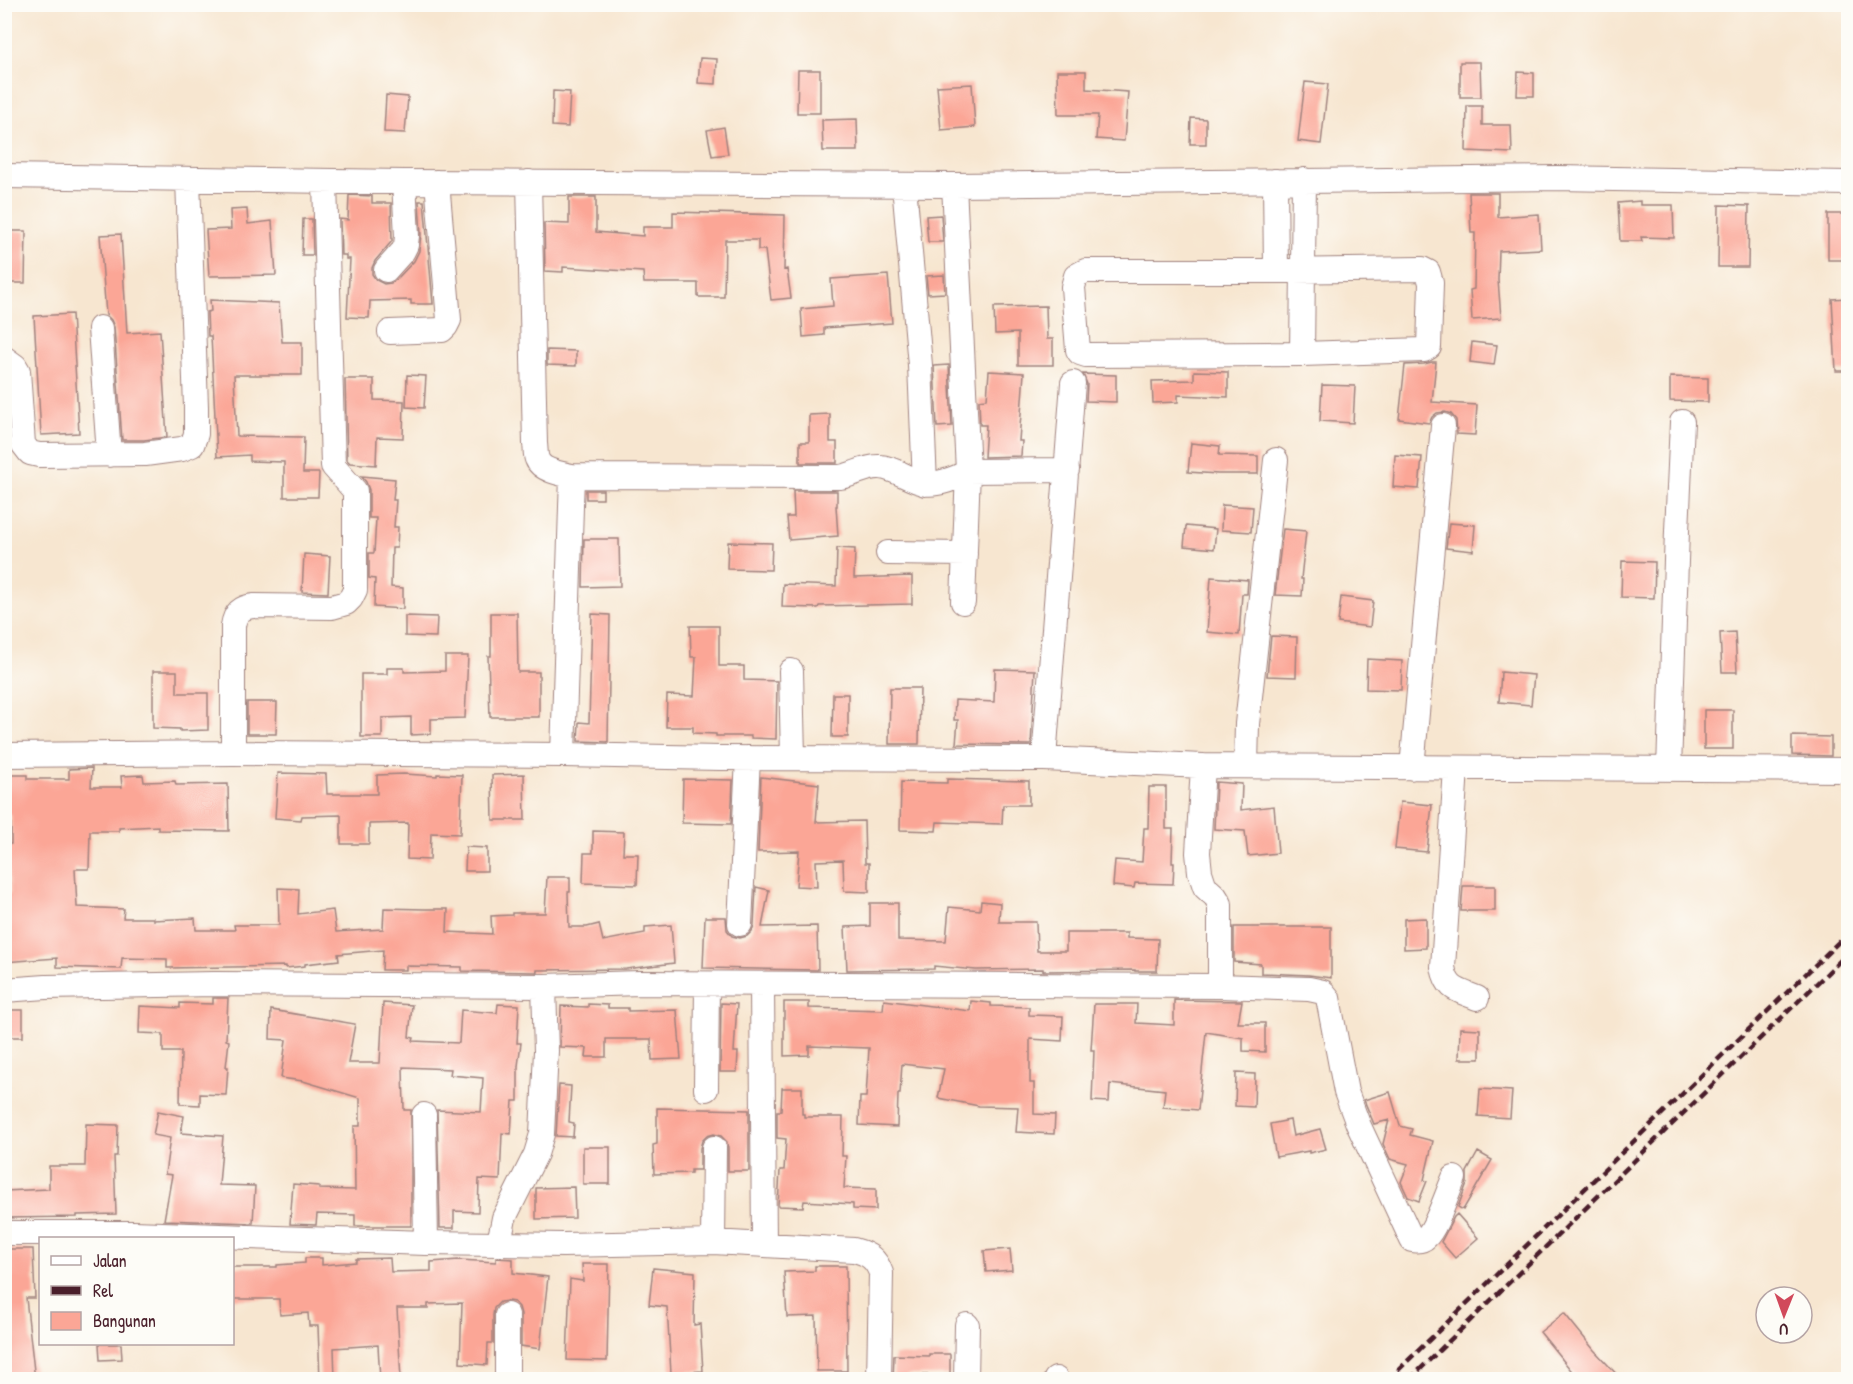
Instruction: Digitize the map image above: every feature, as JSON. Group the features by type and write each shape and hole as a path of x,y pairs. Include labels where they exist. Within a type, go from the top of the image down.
{"street":[{"path":"4,176 325,182 954,185 1557,178 1848,183"},
{"path":"4,358 18,371 23,444 26,451 33,455 145,454 182,449 192,445 196,434 188,179"},
{"path":"1302,354 1304,180"},
{"path":"1275,181 1276,271"},
{"path":"233,753 233,626 237,613 246,607 332,607 346,603 354,594 355,491 334,468 325,182"},
{"path":"386,270 406,245 404,182"},
{"path":"390,332 442,330 449,320 437,182"},
{"path":"529,182 536,457 542,466 560,474 572,476 840,477 869,467 882,467 925,484 959,478 968,471 1067,470"},
{"path":"904,184 920,364 925,484"},
{"path":"954,185 968,471 963,603"},
{"path":"1422,269 1428,272 1431,283 1429,347 1424,350 1302,354 1086,355 1078,350 1073,287 1076,276 1085,271 1304,271 1422,269"},
{"path":"100,328 109,454"},
{"path":"1044,759 1073,383"},
{"path":"1669,769 1682,422"},
{"path":"1412,768 1443,426"},
{"path":"1246,766 1247,724 1276,460"},
{"path":"563,755 572,476"},
{"path":"888,553 964,554"},
{"path":"791,671 793,757"},
{"path":"4,755 233,753 563,755 1044,759 1203,766 1848,770"},
{"path":"741,924 748,758"},
{"path":"1203,766 1198,853 1201,880 1220,904 1220,986"},
{"path":"1456,768 1443,968 1445,981 1452,987 1477,998"},
{"path":"4,990 214,984 543,986 640,983 1220,986 1309,989 1323,992 1326,995 1346,1092 1358,1124 1412,1240 1428,1236 1454,1178"},
{"path":"706,1089 707,984"},
{"path":"762,984 764,1245"},
{"path":"499,1243 504,1218 536,1154 542,1134 546,1051 543,986"},
{"path":"424,1115 426,1243"},
{"path":"713,1242 714,1148"},
{"path":"4,1233 133,1233 426,1243 563,1245 713,1242 854,1250 867,1254 877,1263 881,1273 879,1380"},
{"path":"507,1315 507,1380"},
{"path":"966,1380 967,1325"}],"building":[{"path":"700,58 717,59 716,84 698,83"},
{"path":"1460,62 1480,62 1481,97 1460,97"},
{"path":"798,70 820,70 820,113 797,113"},
{"path":"1057,71 1086,71 1086,89 1128,92 1124,141 1096,139 1098,115 1058,115"},
{"path":"1518,72 1534,73 1534,96 1517,96"},
{"path":"1305,82 1328,84 1321,144 1298,141"},
{"path":"972,84 975,127 941,130 937,86"},
{"path":"553,91 570,92 568,127 552,126"},
{"path":"386,95 408,97 405,133 384,132"},
{"path":"1467,106 1482,106 1482,125 1511,125 1512,153 1466,151"},
{"path":"1191,118 1206,119 1206,144 1190,144"},
{"path":"857,119 858,151 823,151 822,120"},
{"path":"724,127 728,154 712,156 707,130"},
{"path":"1469,193 1498,193 1498,217 1539,214 1541,249 1499,251 1498,280 1501,318 1472,320 1470,290 1474,289 1475,233 1471,233"},
{"path":"349,195 372,196 372,203 391,203 392,241 372,268 372,274 376,280 384,284 397,279 414,261 419,251 421,235 419,201 424,201 433,304 411,304 411,300 370,301 369,318 347,317 350,259 346,259 346,255 341,255 340,219 348,220"},
{"path":"569,197 596,197 596,232 643,236 643,227 673,227 673,212 785,215 784,270 787,269 791,298 771,300 765,250 758,250 758,240 725,240 724,297 698,297 698,283 644,283 643,272 563,267 563,272 545,271 544,223 569,224"},
{"path":"1640,201 1640,205 1673,205 1674,238 1641,237 1642,241 1620,241 1618,203"},
{"path":"1719,205 1749,206 1748,267 1718,267"},
{"path":"247,209 248,224 272,221 276,275 209,276 206,230 231,229 230,210"},
{"path":"1828,214 1846,214 1847,260 1828,260"},
{"path":"941,215 943,242 928,242 926,216"},
{"path":"303,219 312,219 313,255 302,255"},
{"path":"4,231 26,231 25,283 4,283"},
{"path":"121,234 127,333 160,331 167,437 122,440 114,327 106,315 100,235"},
{"path":"888,275 892,323 824,328 824,335 803,337 801,309 833,306 831,279"},
{"path":"944,275 945,293 928,294 926,276"},
{"path":"1847,298 1848,371 1836,371 1832,299"},
{"path":"210,300 279,303 282,342 302,342 302,375 234,375 237,436 304,437 303,473 319,473 318,497 284,497 284,462 250,461 250,455 217,457 211,336 208,336 207,312 211,311"},
{"path":"1046,306 1047,339 1053,339 1053,365 1018,365 1018,333 995,334 994,307"},
{"path":"72,314 79,433 41,435 34,316"},
{"path":"1472,342 1497,345 1494,365 1470,362"},
{"path":"547,350 576,351 576,366 547,365"},
{"path":"1436,362 1432,402 1477,405 1475,435 1457,434 1456,420 1451,414 1445,412 1437,413 1429,423 1399,419 1405,365"},
{"path":"949,365 952,426 937,427 934,366"},
{"path":"989,371 1024,373 1019,441 1022,441 1021,456 984,457 986,425 980,425 979,400 987,399"},
{"path":"1194,371 1228,372 1228,397 1178,395 1178,402 1153,403 1152,381 1194,380"},
{"path":"1083,374 1116,375 1116,402 1086,401 1087,384"},
{"path":"407,375 426,376 424,408 406,407"},
{"path":"1670,377 1708,378 1708,402 1670,401"},
{"path":"345,379 374,379 374,400 404,401 403,438 377,437 376,465 350,463 347,460"},
{"path":"1322,385 1355,386 1353,423 1320,421"},
{"path":"830,414 830,442 837,442 837,463 800,463 800,442 809,442 809,415"},
{"path":"1191,443 1220,446 1219,455 1258,456 1258,474 1188,472"},
{"path":"1395,455 1422,457 1419,489 1393,487"},
{"path":"361,476 395,479 394,527 398,527 397,548 392,548 391,587 403,588 403,609 374,607 375,579 369,578 369,553 374,553 376,518 369,518 369,490"},
{"path":"586,490 603,490 603,499 586,499"},
{"path":"793,491 837,491 838,536 789,540 787,517 794,517"},
{"path":"1222,505 1253,507 1251,532 1221,530"},
{"path":"1449,523 1475,525 1473,551 1446,548"},
{"path":"1186,526 1216,529 1214,549 1184,546"},
{"path":"1283,529 1306,531 1301,579 1303,579 1302,596 1275,595"},
{"path":"584,539 619,539 620,586 583,587"},
{"path":"728,542 772,543 771,570 727,569"},
{"path":"837,548 855,549 854,578 912,576 912,604 819,606 818,608 782,607 783,584 836,586"},
{"path":"304,554 330,556 328,593 302,592"},
{"path":"1622,561 1655,562 1654,598 1621,597"},
{"path":"1211,577 1248,580 1247,594 1242,594 1239,635 1207,632"},
{"path":"1341,597 1373,601 1370,627 1338,623"},
{"path":"491,613 517,613 518,672 539,672 539,717 490,717 488,656 491,656"},
{"path":"592,614 610,615 608,742 578,741 579,722 589,723"},
{"path":"405,616 437,617 436,637 405,636"},
{"path":"690,626 719,626 719,666 744,666 744,680 777,681 776,739 716,736 716,734 693,733 693,727 666,727 667,695 694,696 696,657 691,657"},
{"path":"1735,632 1737,672 1722,672 1720,633"},
{"path":"1271,636 1297,637 1296,677 1267,676"},
{"path":"445,656 468,656 465,718 431,719 431,734 411,735 411,717 382,718 382,737 361,737 361,674 387,674 387,668 404,668 404,672 445,671"},
{"path":"1367,659 1402,661 1401,690 1366,689"},
{"path":"995,669 1035,670 1031,745 956,744 958,720 954,720 955,700 994,702"},
{"path":"153,671 177,671 177,693 208,693 208,730 180,731 180,729 153,728"},
{"path":"1501,672 1534,675 1531,705 1499,702"},
{"path":"890,688 920,688 919,744 889,744"},
{"path":"833,694 848,694 848,737 832,737"},
{"path":"247,702 277,702 276,734 247,734"},
{"path":"1704,710 1733,710 1733,749 1704,749"},
{"path":"1792,736 1831,737 1831,756 1792,755"},
{"path":"92,768 91,787 122,787 121,776 143,775 144,782 175,781 176,785 228,784 229,831 158,830 158,826 119,828 119,831 90,831 89,869 75,869 77,907 124,909 123,918 153,918 153,920 195,918 196,930 235,930 234,925 279,925 278,888 299,889 298,914 333,910 336,932 383,929 384,908 448,909 447,932 492,934 491,916 512,915 512,913 545,913 547,877 570,877 569,927 599,924 603,941 645,933 645,927 671,925 674,963 626,969 537,970 537,972 462,971 462,967 406,966 406,970 382,970 383,950 338,954 339,960 286,968 286,966 167,968 167,959 122,958 121,969 57,967 57,958 4,962 4,893 10,893 7,844 11,844 11,815 4,815 4,775 27,775 27,779 69,779 69,769"},
{"path":"278,773 326,774 327,794 377,794 377,775 462,775 460,834 431,833 430,860 407,859 408,823 369,824 369,844 341,844 341,815 302,816 301,820 275,818"},
{"path":"524,774 525,820 493,820 492,775"},
{"path":"761,777 819,784 816,822 864,821 865,863 869,863 869,892 844,891 843,860 816,861 817,887 796,886 799,851 758,852"},
{"path":"683,779 733,780 731,824 682,823"},
{"path":"947,779 1029,781 1029,805 1003,805 1002,824 937,822 936,831 900,830 901,782 947,783"},
{"path":"1216,782 1242,784 1241,810 1274,806 1278,853 1248,856 1245,831 1214,829"},
{"path":"1149,787 1166,787 1166,829 1173,829 1173,884 1135,883 1134,888 1113,886 1115,860 1142,862 1144,828 1148,828"},
{"path":"1400,802 1432,805 1427,852 1395,849"},
{"path":"593,831 624,832 623,854 638,854 637,885 583,883 584,853 593,853"},
{"path":"466,847 487,848 487,871 465,871"},
{"path":"1463,886 1495,886 1495,911 1461,911"},
{"path":"756,887 769,890 762,927 817,926 818,970 703,968 705,917 726,917 727,930 732,936 740,938 747,936 754,925"},
{"path":"981,901 1000,903 999,922 1036,922 1037,951 1066,951 1066,933 1127,933 1127,938 1158,939 1157,971 976,970 934,966 934,969 847,970 845,927 870,926 870,903 898,903 898,940 946,941 949,907 980,910"},
{"path":"1426,918 1426,948 1404,949 1404,919"},
{"path":"1234,927 1331,927 1331,978 1261,973 1261,964 1234,962"},
{"path":"213,998 228,998 226,1040 229,1041 226,1095 200,1094 200,1105 180,1104 181,1052 163,1052 163,1034 139,1033 140,1006 180,1008 180,1003 213,1004"},
{"path":"884,1000 970,1011 971,1001 991,1003 991,1006 1029,1007 1029,1015 1063,1016 1062,1041 1030,1039 1030,1083 1034,1083 1034,1114 1055,1115 1054,1134 1016,1132 1018,1107 979,1106 938,1098 944,1069 902,1064 897,1127 859,1125 860,1097 866,1097 869,1048 809,1046 809,1055 784,1056 784,1002 809,1002 809,1008 883,1010"},
{"path":"1174,1000 1242,1001 1238,1023 1265,1023 1265,1052 1243,1051 1243,1038 1206,1032 1198,1110 1163,1107 1165,1090 1110,1084 1109,1102 1092,1101 1094,1050 1091,1050 1094,1004 1137,1004 1136,1023 1174,1025"},
{"path":"383,1003 412,1005 409,1037 414,1038 413,1041 459,1043 461,1010 497,1013 498,1004 519,1005 517,1043 521,1043 518,1066 518,1101 513,1101 511,1134 502,1133 500,1180 479,1179 478,1212 454,1211 454,1228 440,1228 437,1110 481,1112 483,1078 450,1075 451,1069 403,1067 404,1110 411,1110 411,1226 355,1226 355,1215 317,1214 316,1225 290,1224 293,1184 319,1186 319,1189 355,1190 354,1126 360,1126 360,1098 303,1081 281,1078 286,1040 270,1039 271,1010 355,1024 348,1063 380,1063"},
{"path":"721,1003 737,1004 734,1052 738,1052 737,1072 720,1072"},
{"path":"588,1004 608,1005 608,1008 628,1008 628,1011 677,1010 681,1059 652,1060 651,1039 606,1039 606,1057 586,1057 587,1048 560,1047 561,1006 588,1007"},
{"path":"4,1010 23,1010 23,1037 4,1037"},
{"path":"1460,1028 1480,1029 1480,1059 1459,1059"},
{"path":"1236,1073 1255,1074 1254,1107 1235,1106"},
{"path":"559,1085 571,1086 569,1122 574,1123 573,1137 556,1136"},
{"path":"782,1088 802,1088 804,1117 843,1117 842,1156 846,1156 844,1188 876,1189 876,1210 853,1209 853,1204 804,1201 803,1207 778,1206 780,1170 784,1170 786,1139 777,1138 777,1111 781,1111"},
{"path":"1480,1089 1512,1091 1510,1118 1478,1116"},
{"path":"1390,1092 1400,1126 1412,1129 1410,1135 1433,1141 1424,1180 1427,1181 1419,1201 1408,1197 1401,1182 1408,1164 1390,1159 1383,1144 1389,1120 1374,1124 1364,1100"},
{"path":"657,1108 749,1110 749,1171 728,1171 727,1142 721,1136 714,1134 702,1141 700,1170 691,1170 691,1173 654,1174 653,1145 657,1144"},
{"path":"158,1111 184,1116 181,1133 223,1136 219,1185 255,1186 253,1223 164,1220 172,1175 165,1174 170,1138 153,1135"},
{"path":"1290,1120 1293,1136 1320,1129 1326,1149 1276,1157 1270,1124"},
{"path":"86,1124 118,1125 117,1156 114,1156 116,1214 4,1218 4,1191 49,1189 49,1166 85,1166"},
{"path":"583,1147 610,1147 610,1184 583,1184"},
{"path":"1478,1152 1492,1160 1463,1210 1458,1207 1467,1183 1467,1172"},
{"path":"574,1187 575,1218 536,1219 536,1188"},
{"path":"1457,1214 1478,1238 1455,1258 1441,1242"},
{"path":"4,1249 33,1249 35,1298 26,1298 35,1380 4,1380"},
{"path":"1010,1249 1012,1270 986,1272 984,1251"},
{"path":"305,1258 322,1258 322,1265 356,1262 356,1259 390,1258 391,1272 431,1271 431,1262 459,1260 496,1262 496,1258 513,1259 513,1273 548,1277 540,1349 521,1346 521,1314 514,1302 500,1302 494,1308 493,1343 488,1343 487,1365 460,1363 462,1303 428,1304 428,1308 397,1308 401,1380 380,1380 378,1345 334,1348 335,1380 320,1380 318,1326 309,1326 308,1313 280,1315 279,1299 234,1299 234,1267 277,1267 277,1265 305,1263"},
{"path":"582,1264 609,1264 607,1361 567,1360 570,1279 583,1281"},
{"path":"815,1266 846,1266 847,1371 817,1371 816,1316 787,1317 784,1272 815,1271"},
{"path":"653,1268 695,1272 694,1325 700,1324 703,1371 671,1373 667,1307 649,1305"},
{"path":"1564,1313 1622,1380 1580,1380 1570,1369 1540,1332"},
{"path":"99,1345 121,1345 122,1359 100,1360"},
{"path":"929,1354 950,1354 950,1375 907,1375 906,1380 893,1380 894,1355 929,1356"}],"railway":[{"path":"1388,1380 1848,933"},
{"path":"1409,1380 1848,953"}]}
